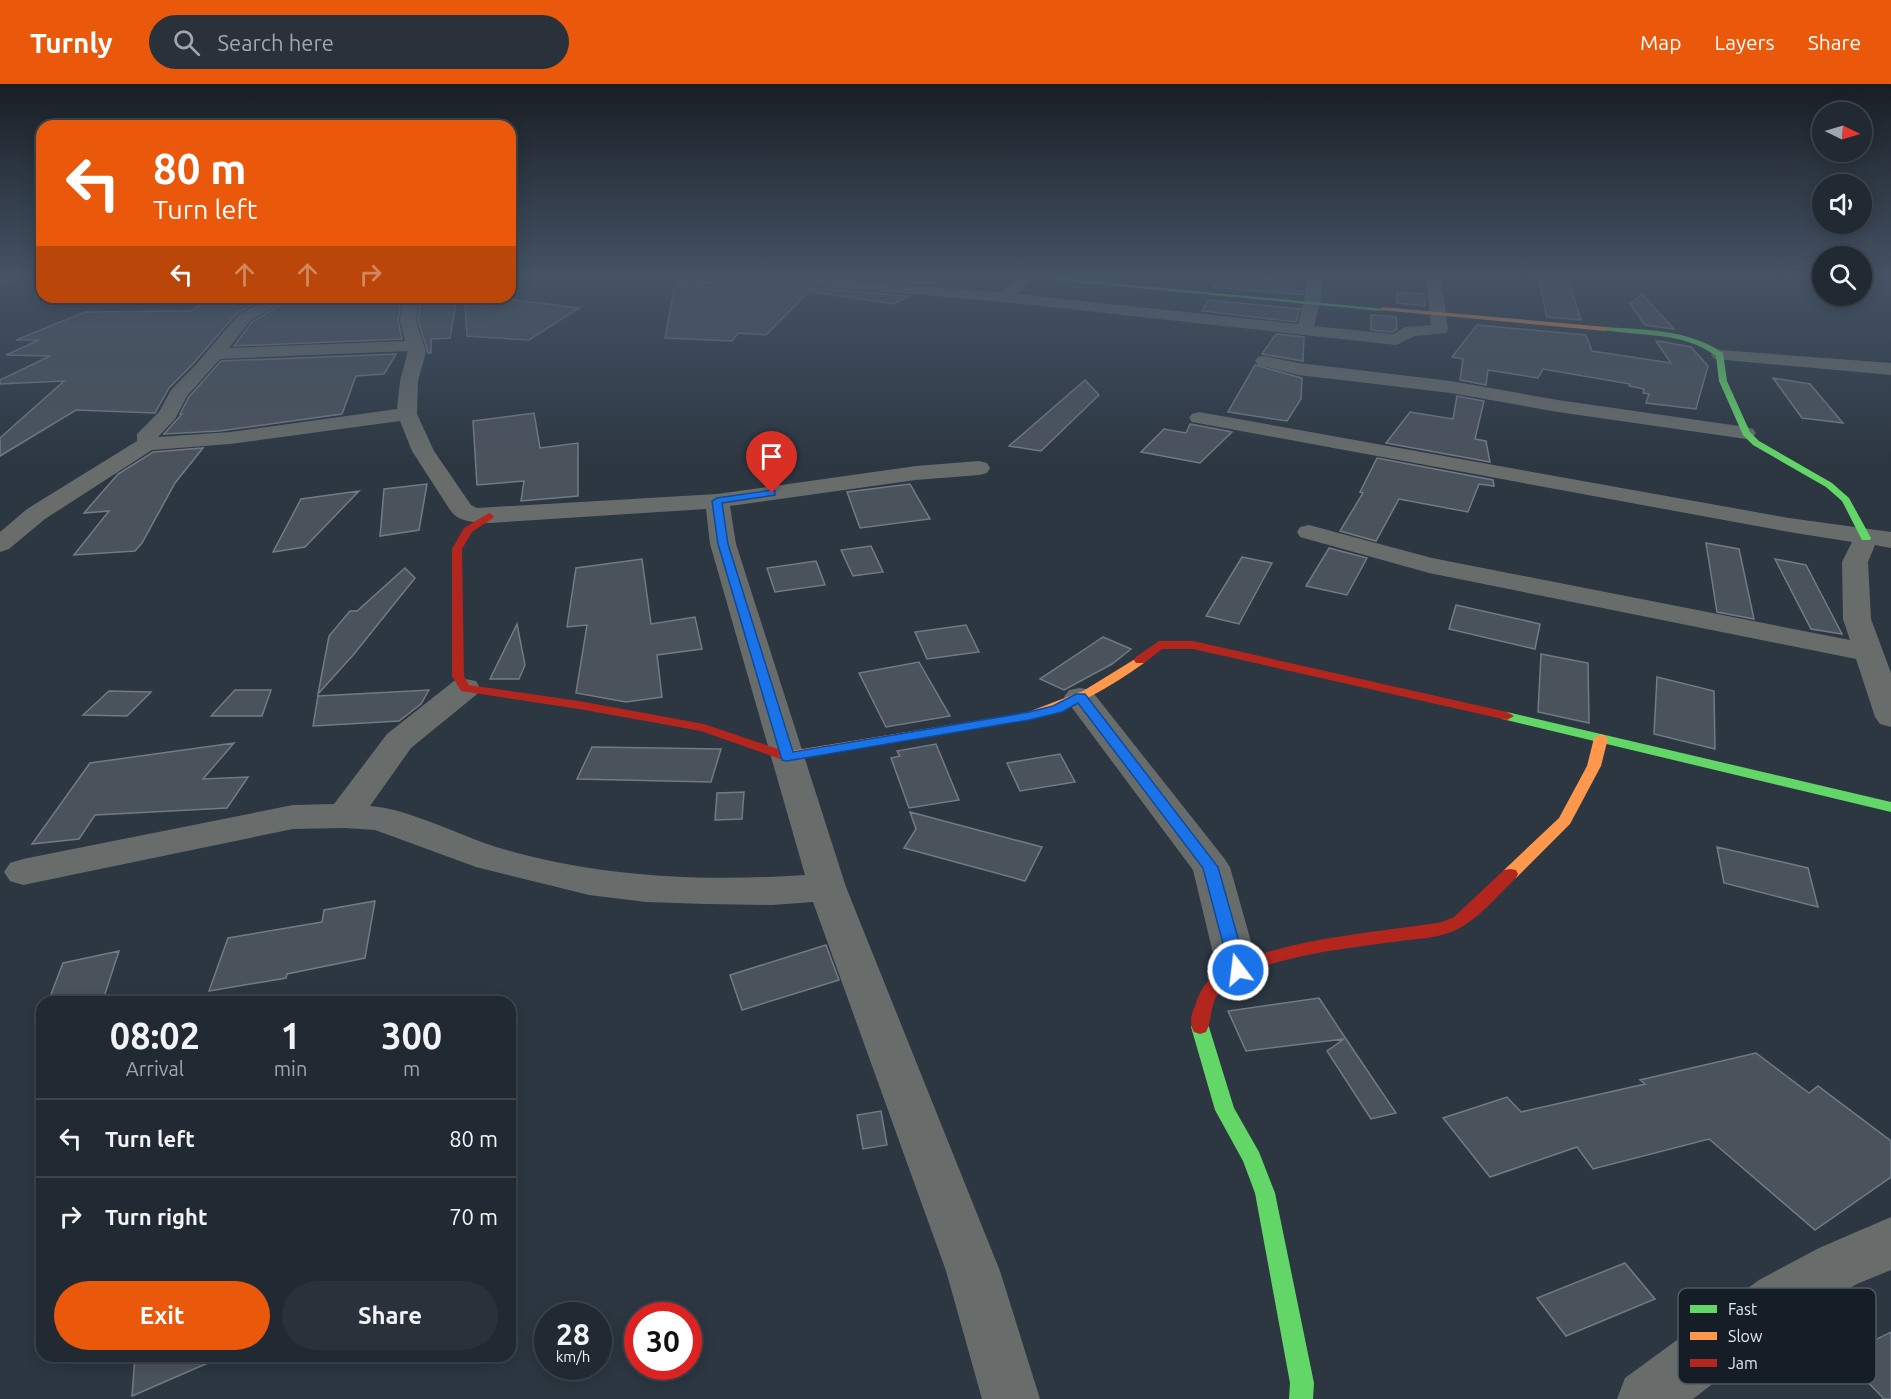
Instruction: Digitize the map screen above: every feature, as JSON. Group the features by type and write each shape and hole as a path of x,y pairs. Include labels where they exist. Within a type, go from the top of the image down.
{"street":[{"path":"147,444 148,434 168,415 178,394 201,371 223,338"},
{"path":"412,338 417,352 409,381 407,414 423,451 446,489 462,510 472,515 489,516 609,506 717,501 916,473 979,468"},
{"path":"1379,338 1399,338"},
{"path":"1685,338 1711,347 1720,355 1891,369"},
{"path":"213,354 413,346"},
{"path":"1720,355 1723,381 1746,433 1756,443 1829,485 1846,500 1879,539"},
{"path":"1264,362 1299,369 1451,387 1558,406 1746,433"},
{"path":"0,544 36,514 147,444 230,438 407,414"},
{"path":"1199,418 1879,539"},
{"path":"717,501 723,544 787,757 812,828 827,887 973,1271 1011,1399"},
{"path":"0,514 36,514"},
{"path":"465,688 458,676 458,549 468,530 489,516"},
{"path":"1309,532 1429,565 1869,652"},
{"path":"1879,539 1855,561 1857,619 1891,717"},
{"path":"344,816 399,741 465,688 579,705 704,728 787,757 1029,716 1057,709 1124,672 1159,645 1193,645 1891,807"},
{"path":"1080,697 1211,867 1238,970"},
{"path":"1301,1399 1302,1383 1265,1193 1252,1158 1225,1110 1199,1023 1204,1005 1216,983 1238,970 1290,953 1421,933 1445,928 1460,921 1565,820 1594,766 1601,738"},
{"path":"23,872 293,817 344,816 379,818 489,858 589,882 646,888 706,890 772,891 827,887"},
{"path":"1798,1288 1838,1266 1884,1248 1891,1242"},
{"path":"1646,1399 1678,1375"}],"building":[{"path":"215,338 169,388 155,413 76,410 0,456 0,438 64,381 0,384 0,380 50,356 6,355 39,340 16,340"},
{"path":"240,338 402,339 234,346"},
{"path":"424,338 443,338 431,339 431,353 428,353"},
{"path":"504,338 532,338 529,340"},
{"path":"673,338 734,338 732,341"},
{"path":"1273,338 1304,338 1303,361 1262,354"},
{"path":"1467,338 1587,338 1592,351 1671,363 1656,341 1691,347 1708,366 1696,409 1646,403 1649,394 1643,393 1644,389 1629,386 1630,384 1543,369 1538,378 1488,370 1486,385 1460,380 1463,359 1452,357"},
{"path":"396,354 384,374 356,376 342,414 219,431 164,434 182,414 180,414 189,397 221,361"},
{"path":"1255,365 1302,378 1301,399 1287,421 1228,412"},
{"path":"1773,378 1810,384 1843,423 1802,418"},
{"path":"1085,380 1099,395 1041,451 1009,446"},
{"path":"1457,396 1484,401 1475,439 1486,441 1490,462 1386,443 1410,412 1453,419"},
{"path":"534,413 540,448 578,443 578,496 521,501 524,481 477,485 473,421"},
{"path":"1190,424 1232,432 1200,463 1141,452 1164,429 1186,433"},
{"path":"203,448 175,483 142,543 135,551 74,555 109,511 84,513 118,474 153,452"},
{"path":"1377,458 1493,480 1494,486 1479,484 1468,512 1399,499 1376,541 1340,531 1363,493 1360,492"},
{"path":"427,484 419,530 380,536 384,489"},
{"path":"910,484 930,519 860,528 847,492"},
{"path":"359,491 305,547 273,552 301,499"},
{"path":"1706,543 1739,549 1754,619 1717,612"},
{"path":"871,546 883,572 853,576 841,550"},
{"path":"1329,548 1367,558 1347,595 1306,586"},
{"path":"1242,557 1272,563 1239,624 1206,616"},
{"path":"642,559 651,624 695,617 702,649 657,655 662,697 626,702 576,693 587,625 567,627 576,568"},
{"path":"1775,559 1806,565 1842,634 1811,629"},
{"path":"816,561 825,585 775,592 767,568"},
{"path":"405,568 415,578 354,654 318,694 329,636 350,611 357,611"},
{"path":"1456,605 1540,624 1535,649 1449,629"},
{"path":"517,624 525,665 519,679 490,679"},
{"path":"966,625 979,652 927,659 915,632"},
{"path":"1103,637 1131,649 1112,664 1064,690 1040,679"},
{"path":"1541,654 1588,663 1589,723 1538,712"},
{"path":"919,662 950,716 886,727 859,673"},
{"path":"1657,677 1714,691 1715,749 1654,734"},
{"path":"235,690 271,690 262,716 211,716"},
{"path":"429,690 421,704 399,721 313,726 318,696"},
{"path":"109,691 151,692 127,716 83,715"},
{"path":"234,743 203,779 248,777 227,808 95,815 79,839 32,844 90,763"},
{"path":"936,744 959,800 909,808 891,758 900,756 897,751"},
{"path":"592,747 721,749 711,782 577,779"},
{"path":"1060,754 1075,782 1020,791 1007,763"},
{"path":"744,792 742,819 715,820 717,793"},
{"path":"910,812 1042,847 1025,881 904,848 916,829"},
{"path":"1717,847 1808,868 1818,907 1724,883"},
{"path":"375,901 365,958 287,974 286,978 209,991 228,938 322,922 324,910"},
{"path":"826,945 839,980 742,1010 730,975"},
{"path":"119,951 104,996 50,996 63,963"},
{"path":"1319,998 1396,1113 1371,1119 1327,1051 1344,1039 1246,1051 1228,1011"},
{"path":"1756,1053 1809,1093 1818,1086 1891,1141 1891,1177 1815,1230 1709,1139 1593,1169 1577,1147 1490,1177 1443,1118 1507,1097 1521,1112 1645,1084 1640,1080"},
{"path":"881,1111 887,1145 863,1149 857,1115"},
{"path":"1625,1263 1655,1299 1566,1336 1537,1298"},
{"path":"1891,1332 1891,1399 1884,1399 1870,1384 1876,1384 1876,1340"},
{"path":"135,1362 210,1362 132,1396"}],"traffic: fast":[{"path":"1686,338 1709,347 1720,355 1723,381 1746,433 1756,443 1829,485 1846,500 1866,538"},
{"path":"1507,716 1891,807"},
{"path":"1200,1027 1225,1110 1252,1158 1265,1193 1302,1383 1301,1399"}],"traffic: slow":[{"path":"785,756 1044,712 1087,694 1140,660"},
{"path":"1510,874 1565,821 1594,766 1601,738"}],"traffic: jam":[{"path":"489,516 468,530 457,549 458,676 465,688 579,705 704,728 785,756"},
{"path":"1140,660 1159,645 1193,645 1507,716"},
{"path":"1200,1027 1202,1009 1211,990 1219,982 1241,969 1267,959 1296,952 1445,928 1460,921 1510,874"}],"route":[{"path":"772,493 717,501 723,544 787,757 1029,716 1057,709 1080,697 1211,867 1238,970"}]}
